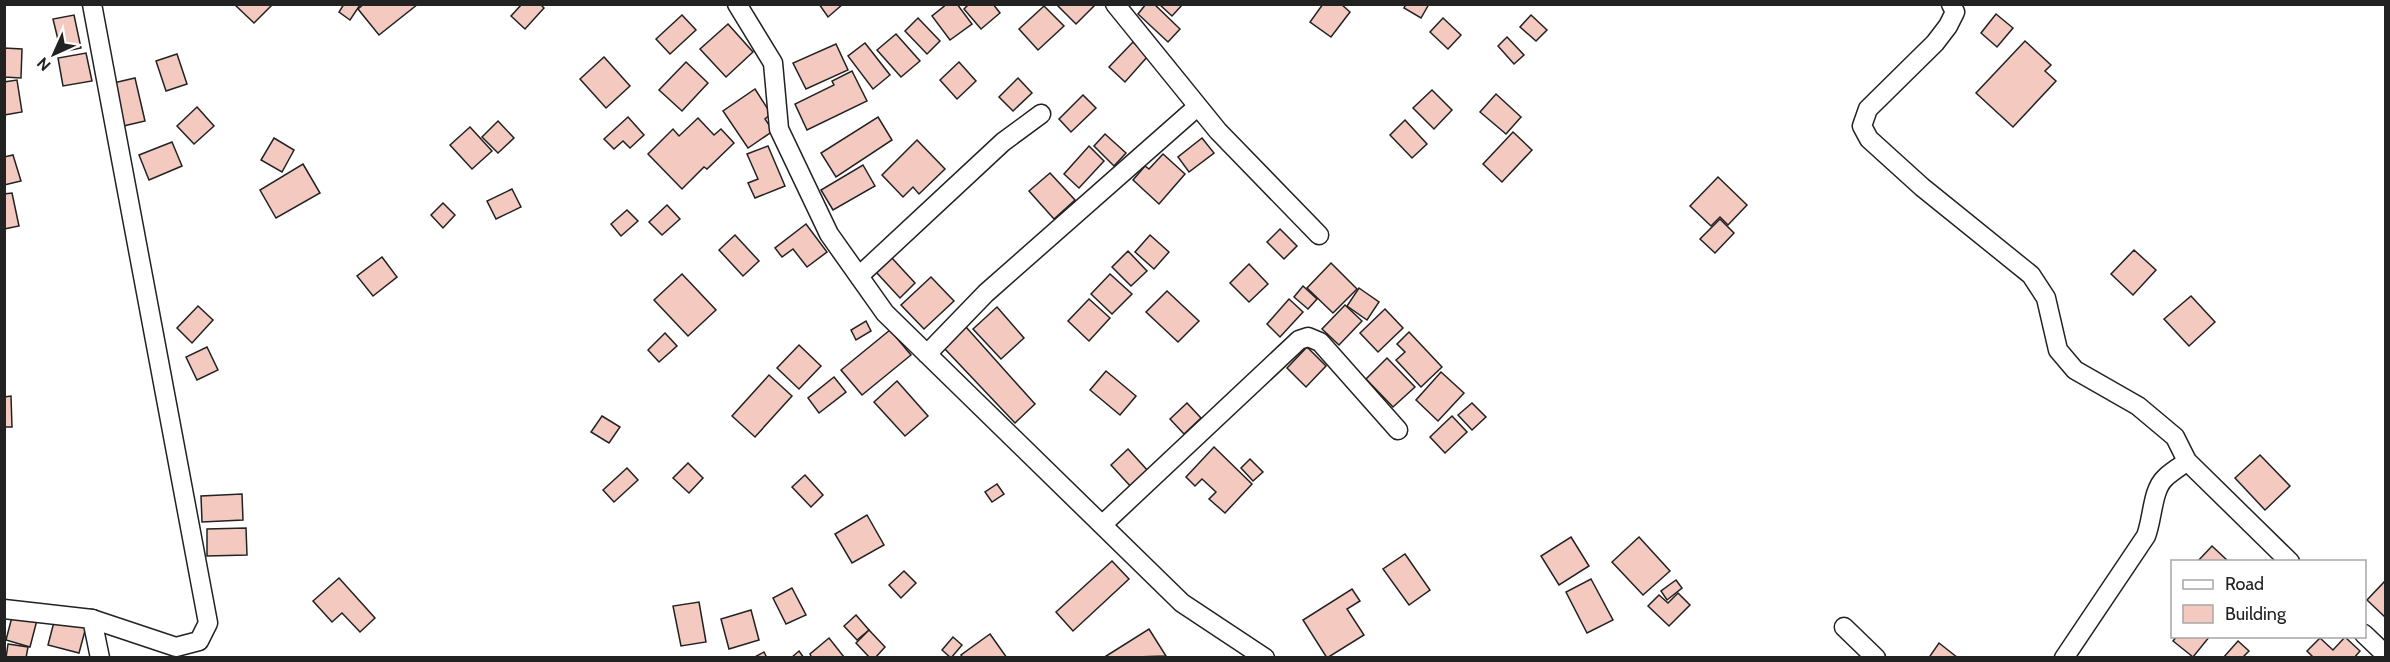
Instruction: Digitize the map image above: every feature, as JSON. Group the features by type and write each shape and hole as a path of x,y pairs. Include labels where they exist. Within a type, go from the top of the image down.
{"street":[{"path":"4,609 92,619 176,647 199,649 208,623 92,4"},
{"path":"737,4 773,63 779,129 829,234 885,313 1182,603 1265,657"},
{"path":"1115,4 1197,107 1319,235"},
{"path":"1951,4 1955,12 1948,26 1914,66 1868,109 1862,126 1869,139 1914,180 2031,275 2046,298 2058,350 2075,370 2138,405 2175,437 2187,461 2289,560"},
{"path":"927,354 986,293 1197,107"},
{"path":"859,276 1003,142 1041,114"},
{"path":"1103,524 1299,340 1308,337 1320,342 1398,430"},
{"path":"2064,657 2146,536 2152,520 2155,494 2164,479 2187,461"},
{"path":"92,619 100,657"},
{"path":"1844,627 1876,657"},
{"path":"2366,636 2385,655"}],"building":[{"path":"234,4 269,4 271,6 254,23"},
{"path":"344,4 360,4 350,20 339,12"},
{"path":"364,4 418,4 379,35 358,9"},
{"path":"522,4 540,4 544,8 525,29 511,16"},
{"path":"819,4 843,4 828,17"},
{"path":"947,4 957,4 972,24 950,40 932,16"},
{"path":"969,4 993,4 1000,13 981,29 964,9"},
{"path":"1056,4 1096,4 1076,24"},
{"path":"1146,4 1154,4 1180,29 1168,42 1138,14"},
{"path":"1159,4 1183,4 1172,16"},
{"path":"1323,4 1341,4 1350,12 1331,37 1310,22"},
{"path":"1406,4 1429,4 1421,18 1404,8"},
{"path":"1044,6 1064,26 1038,50 1019,29"},
{"path":"1996,14 2013,28 1997,47 1981,33"},
{"path":"74,15 81,48 61,52 53,19"},
{"path":"682,15 696,30 670,54 656,39"},
{"path":"1531,15 1547,30 1536,41 1520,27"},
{"path":"918,18 940,41 927,54 905,31"},
{"path":"1443,18 1461,35 1448,49 1430,32"},
{"path":"728,24 753,52 726,77 700,49"},
{"path":"896,34 920,61 901,77 877,50"},
{"path":"1507,37 1524,55 1514,64 1498,46"},
{"path":"2025,41 2051,65 2045,71 2056,81 2013,127 1976,93"},
{"path":"1133,42 1148,56 1125,82 1109,67"},
{"path":"865,43 890,75 873,89 848,56"},
{"path":"836,44 848,70 806,89 793,63"},
{"path":"4,48 22,49 21,78 4,77"},
{"path":"86,53 92,81 63,86 58,58"},
{"path":"177,54 187,84 166,91 156,61"},
{"path":"604,57 630,86 606,108 580,79"},
{"path":"686,62 708,83 682,111 659,90"},
{"path":"959,62 976,81 957,99 940,80"},
{"path":"852,71 867,101 807,130 795,104 834,85 832,81"},
{"path":"135,78 145,121 119,127 109,84"},
{"path":"1018,78 1032,93 1013,111 999,97"},
{"path":"17,80 22,112 4,115 4,82"},
{"path":"755,89 771,114 765,119 773,131 748,148 723,111"},
{"path":"1432,90 1452,110 1434,129 1413,108"},
{"path":"1496,94 1521,117 1506,134 1480,112"},
{"path":"1083,95 1096,108 1071,132 1059,119"},
{"path":"197,107 214,126 194,144 177,126"},
{"path":"628,117 644,135 630,148 623,141 614,149 604,139"},
{"path":"878,117 892,140 836,177 821,153"},
{"path":"698,118 714,135 721,129 734,143 707,169 704,167 682,189 648,154 673,129 679,136"},
{"path":"1405,120 1427,144 1412,158 1390,135"},
{"path":"498,121 514,138 498,153 482,137"},
{"path":"470,127 492,151 472,169 450,145"},
{"path":"1513,132 1532,150 1502,182 1483,164"},
{"path":"1105,134 1126,153 1114,166 1094,146"},
{"path":"274,138 294,150 282,172 261,160"},
{"path":"1202,138 1214,153 1189,172 1178,157"},
{"path":"917,140 945,169 919,194 913,187 903,197 882,175"},
{"path":"172,142 182,166 149,180 139,155"},
{"path":"768,146 785,186 755,198 748,183 758,179 747,154"},
{"path":"1089,146 1104,161 1079,188 1064,174"},
{"path":"1163,154 1185,174 1159,204 1133,180 1145,166 1149,169"},
{"path":"13,155 21,181 4,185 4,157"},
{"path":"303,164 320,193 276,218 260,190"},
{"path":"863,165 875,186 833,210 821,190"},
{"path":"1050,173 1075,200 1054,219 1029,191"},
{"path":"1718,177 1747,205 1728,225 1720,217 1711,226 1690,206"},
{"path":"512,189 521,207 496,219 487,201"},
{"path":"12,193 19,226 4,229 4,194"},
{"path":"443,203 455,215 443,228 431,215"},
{"path":"667,205 680,219 662,235 649,222"},
{"path":"627,210 638,221 621,236 611,224"},
{"path":"1720,219 1734,233 1715,253 1700,239"},
{"path":"806,224 827,252 807,267 793,249 782,257 775,248"},
{"path":"1280,229 1297,246 1284,259 1267,242"},
{"path":"735,235 759,261 743,276 719,250"},
{"path":"1150,235 1169,252 1154,269 1135,252"},
{"path":"2134,250 2156,270 2133,295 2111,274"},
{"path":"1128,251 1147,271 1131,286 1112,267"},
{"path":"382,257 397,277 373,296 357,276"},
{"path":"891,257 915,283 900,298 876,272"},
{"path":"1331,263 1357,289 1333,313 1307,288"},
{"path":"1249,264 1268,284 1249,302 1230,283"},
{"path":"682,274 716,310 688,336 654,300"},
{"path":"1110,274 1132,294 1112,314 1091,294"},
{"path":"931,277 954,301 924,329 901,305"},
{"path":"1303,286 1317,299 1308,309 1294,297"},
{"path":"1359,288 1379,302 1367,320 1347,306"},
{"path":"1167,291 1199,321 1178,342 1146,312"},
{"path":"2191,296 2215,322 2189,346 2164,319"},
{"path":"1089,299 1110,318 1089,341 1068,321"},
{"path":"1289,299 1303,312 1280,337 1267,324"},
{"path":"1345,305 1362,321 1339,345 1322,329"},
{"path":"198,306 213,320 192,343 177,328"},
{"path":"997,307 1024,338 1001,359 973,329"},
{"path":"1385,309 1403,328 1378,352 1360,333"},
{"path":"866,321 871,331 856,340 851,330"},
{"path":"966,327 1035,404 1015,423 944,348"},
{"path":"890,330 911,355 862,395 841,370"},
{"path":"1409,332 1442,367 1421,387 1396,360 1405,352 1397,344"},
{"path":"665,333 677,346 659,362 648,350"},
{"path":"799,345 821,366 799,389 777,368"},
{"path":"207,347 218,370 197,380 186,357"},
{"path":"1307,347 1326,366 1306,387 1287,368"},
{"path":"1387,358 1415,387 1393,407 1366,379"},
{"path":"1106,371 1136,396 1120,415 1090,390"},
{"path":"1441,372 1464,393 1438,421 1416,400"},
{"path":"769,375 792,396 755,437 732,416"},
{"path":"834,377 846,392 819,413 808,398"},
{"path":"897,381 928,416 905,436 874,402"},
{"path":"11,396 12,427 4,427 4,397"},
{"path":"1187,403 1201,418 1184,434 1170,419"},
{"path":"1472,403 1486,417 1472,430 1458,415"},
{"path":"602,416 620,427 609,443 591,432"},
{"path":"1452,416 1467,432 1445,453 1430,437"},
{"path":"1214,447 1252,484 1225,513 1209,499 1216,492 1202,479 1195,486 1186,477"},
{"path":"1128,449 1149,472 1132,488 1111,465"},
{"path":"2260,455 2290,486 2265,510 2235,478"},
{"path":"1250,459 1263,472 1253,481 1241,468"},
{"path":"688,463 703,478 689,493 673,478"},
{"path":"627,468 638,480 614,502 603,490"},
{"path":"805,475 823,495 811,507 792,487"},
{"path":"997,484 1004,494 992,502 985,492"},
{"path":"242,494 243,520 202,522 201,496"},
{"path":"867,515 884,545 852,563 835,534"},
{"path":"246,528 247,555 207,556 207,529"},
{"path":"1571,537 1589,566 1559,585 1541,556"},
{"path":"1639,537 1670,571 1643,595 1612,562"},
{"path":"2212,546 2227,560 2199,560"},
{"path":"1405,554 1430,590 1409,605 1383,569"},
{"path":"1112,561 1129,579 1073,631 1056,612"},
{"path":"904,571 916,583 901,598 889,585"},
{"path":"339,578 375,618 360,632 342,613 332,622 313,601"},
{"path":"1591,579 1613,620 1587,633 1566,592"},
{"path":"1676,580 1682,588 1667,600 1661,591"},
{"path":"2386,580 2386,618 2367,600"},
{"path":"792,588 806,615 786,624 773,598"},
{"path":"1352,589 1360,601 1347,609 1364,635 1327,658 1303,620"},
{"path":"1678,593 1690,605 1669,626 1648,606 1659,595 1668,603"},
{"path":"699,602 706,642 681,646 673,606"},
{"path":"751,610 759,640 729,649 721,619"},
{"path":"13,613 37,620 30,647 6,640"},
{"path":"856,615 869,630 857,640 844,626"},
{"path":"55,618 86,627 79,653 48,645"},
{"path":"1149,629 1166,656 1103,658"},
{"path":"869,630 885,647 875,658 870,658 856,643"},
{"path":"990,634 1007,658 963,658 961,655"},
{"path":"953,637 962,645 951,658 942,650"},
{"path":"829,638 844,657 812,658 810,654"},
{"path":"2175,638 2208,638 2193,657 2173,641"},
{"path":"2320,638 2333,650 2346,638 2360,651 2354,658 2314,658 2307,651"},
{"path":"2238,641 2249,651 2242,658 2223,658"},
{"path":"1939,643 1958,658 1930,656"},
{"path":"8,644 28,647 26,658 6,658"},
{"path":"799,651 804,658 791,658"},
{"path":"764,652 767,658 753,658"}]}
